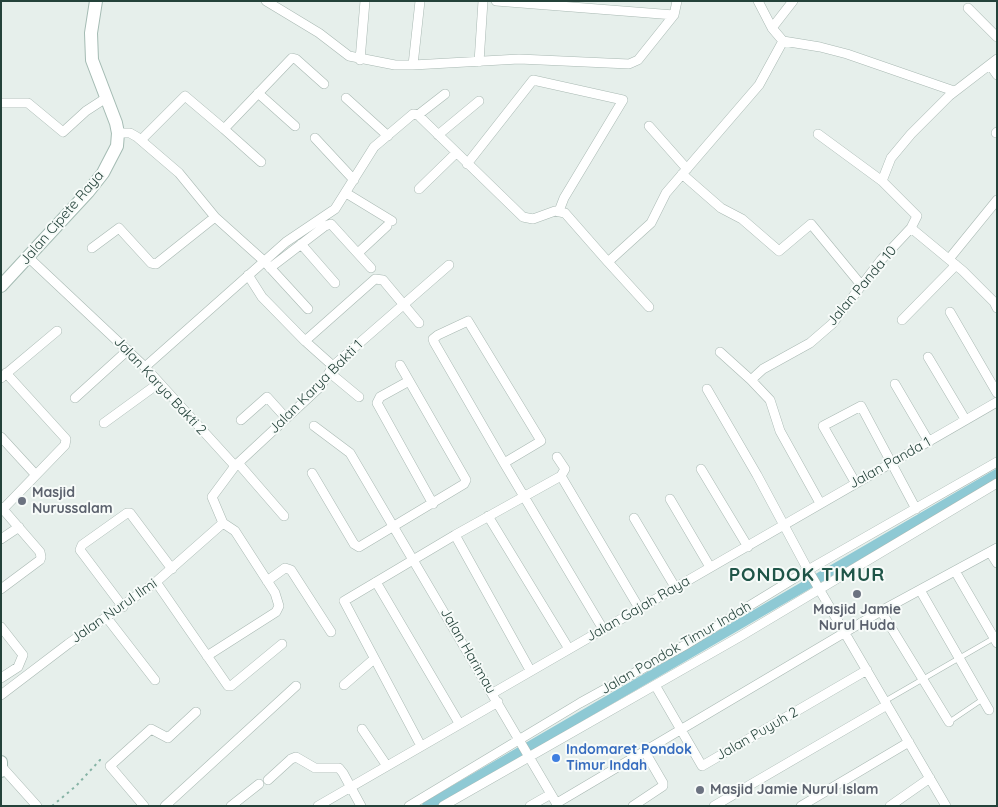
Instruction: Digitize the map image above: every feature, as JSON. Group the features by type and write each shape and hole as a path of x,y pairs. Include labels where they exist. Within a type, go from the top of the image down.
{"main road":[{"path":"96,1 91,34 92,60 118,134"},
{"name":"Jalan Cipete Raya","path":"1,286 103,173 117,146 118,134"}],"street":[{"path":"266,1 319,32 348,56 360,60 413,65 519,59 629,64 638,60 674,15 677,1"},
{"path":"360,60 365,1"},
{"path":"413,65 420,1"},
{"path":"478,62 483,1"},
{"path":"496,1 674,15"},
{"path":"758,1 772,28 783,41 820,47 846,54 954,91"},
{"path":"772,28 793,1"},
{"path":"968,8 997,37"},
{"path":"608,262 652,223 666,193 759,85 783,41"},
{"path":"224,129 293,58 324,84"},
{"path":"882,181 891,158 911,134 954,91 993,62 997,74"},
{"path":"467,164 533,80 621,99 624,102 592,150 564,198 559,211"},
{"path":"258,93 295,126"},
{"path":"418,115 446,94"},
{"path":"141,140 185,96 261,162"},
{"path":"1,103 28,103 63,132 86,111 106,98"},
{"path":"346,98 388,136"},
{"path":"438,135 479,101"},
{"path":"267,265 286,242 329,214 346,193 374,147 412,114 418,115 523,217 533,219 559,211 569,217 649,308"},
{"path":"649,126 685,171 721,208 742,219 779,251 811,224 862,286"},
{"path":"118,134 130,133 141,140 179,173 215,217 267,265 308,309"},
{"path":"818,134 882,181 917,215 911,228 952,262 996,303"},
{"path":"315,138 354,180"},
{"path":"419,189 456,153"},
{"path":"346,193 389,224 358,253"},
{"path":"902,320 952,262 997,200"},
{"path":"92,248 120,228 151,264 156,264 215,217"},
{"path":"144,367 248,275 301,244 325,226 331,224 371,268"},
{"name":"Jalan Panda 10","path":"751,380 763,369 810,343 832,324 881,260 911,228"},
{"path":"301,244 335,283"},
{"name":"Jalan Karya Bakti 2","path":"28,257 128,350 284,516"},
{"name":"Jalan Karya Bakti 1","path":"222,524 212,497 236,465 320,386 332,370 403,304 450,265"},
{"path":"248,275 262,297 360,397"},
{"path":"305,341 375,279 383,280 419,323"},
{"path":"950,312 997,392"},
{"path":"504,463 541,441 473,325 468,320 438,335 434,340 504,463 603,629"},
{"path":"1,589 41,559 40,552 2,508 65,445 66,440 4,376 57,331"},
{"path":"74,398 128,350"},
{"path":"720,352 770,400 780,431 820,503"},
{"path":"928,357 966,419"},
{"path":"312,473 355,546 361,546 396,527 464,484 466,480 400,365"},
{"path":"409,381 378,398 377,402 434,504"},
{"path":"104,423 159,383"},
{"path":"895,384 928,442"},
{"path":"707,389 809,572 846,632 946,806"},
{"path":"241,420 267,397 285,417"},
{"name":"Jalan Panda 1","path":"784,525 855,482 997,402"},
{"path":"855,482 823,426 861,406 893,462 916,509"},
{"name":"Jalan Harimau","path":"314,426 350,453 396,527 558,804"},
{"path":"1,438 35,474"},
{"path":"421,746 344,604 344,600 414,558 561,476 565,469 557,457"},
{"name":"Jalan Pondok Timur Indah","path":"409,806 997,462"},
{"path":"701,469 748,547"},
{"path":"561,476 639,608"},
{"name":"Jalan Pondok Timur Indah","path":"443,806 655,685 818,586 997,483"},
{"path":"670,498 710,566"},
{"path":"123,607 80,550 82,545 127,513 130,513 172,569"},
{"path":"488,516 569,649"},
{"path":"634,518 675,587"},
{"path":"207,656 278,611 279,604 267,581 233,528 222,524"},
{"name":"Jalan Nurul Ilmi","path":"1,695 68,644 156,582 222,524"},
{"name":"Jalan Gajah Raya","path":"493,693 784,525"},
{"path":"1,539 19,527"},
{"path":"455,535 530,670"},
{"path":"558,804 846,632 920,590 994,550 997,563"},
{"path":"267,581 285,568 291,570 331,632"},
{"path":"955,571 996,639"},
{"path":"156,582 229,687 282,644"},
{"path":"376,582 459,723"},
{"path":"920,590 989,710"},
{"path":"881,612 949,722"},
{"path":"107,618 155,680"},
{"path":"1,627 23,655 18,667 1,678"},
{"path":"344,685 374,659"},
{"name":"Jalan Puyuh 2","path":"655,685 702,766 867,670"},
{"path":"165,806 296,686"},
{"path":"318,806 498,702"},
{"path":"718,805 886,703"},
{"path":"144,806 110,766 151,729 168,738 196,712"},
{"path":"362,729 387,766"},
{"path":"802,806 909,742"},
{"path":"633,806 663,786 645,752"},
{"path":"231,806 296,757 315,768 340,769 361,806"},
{"path":"2,767 37,806"},
{"path":"890,806 930,778"},
{"path":"530,806 552,794"}],"lane":[{"path":"886,703 922,679 996,639"},
{"path":"949,722 983,700"}],"path":[{"path":"52,806 76,786 100,760 103,760 110,766"}],"waterway":[{"path":"427,806 997,474"}],"place":[{"name":"Masjid Nurussalam","path":"22,501"},
{"name":"Masjid Jamie Nurul Huda","path":"857,594"},
{"name":"Indomaret Pondok Timur Indah","path":"556,758"},
{"name":"Masjid Jamie Nurul Islam","path":"700,790"}],"district":[{"name":"PONDOK TIMUR","path":"807,575"}]}
